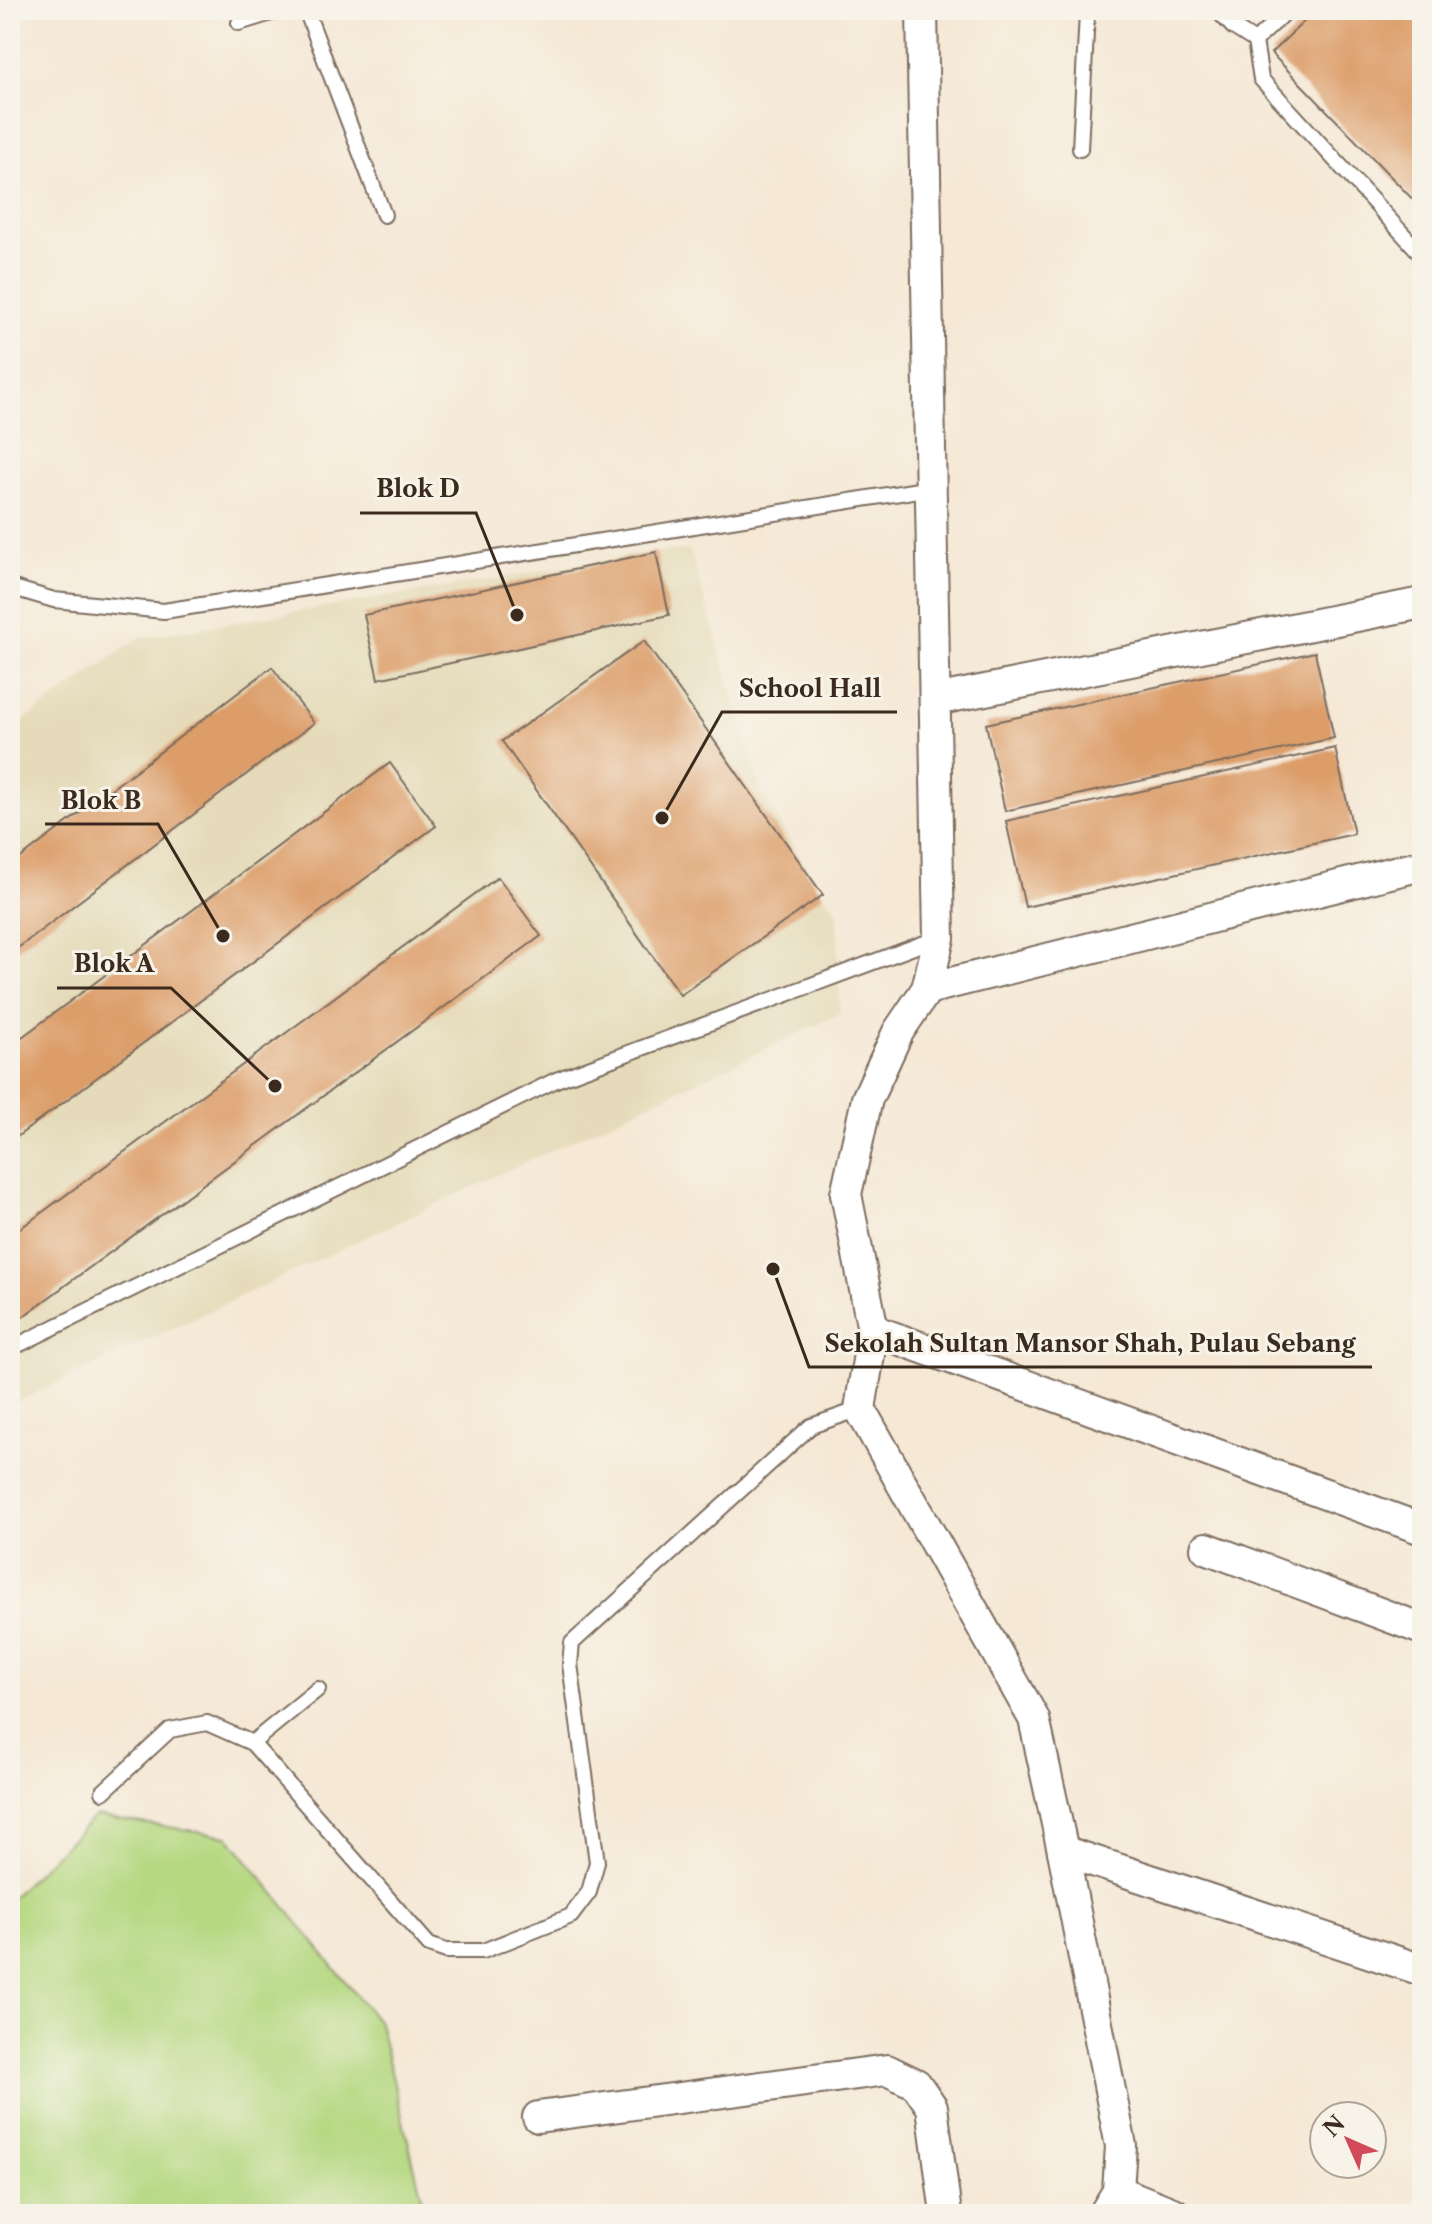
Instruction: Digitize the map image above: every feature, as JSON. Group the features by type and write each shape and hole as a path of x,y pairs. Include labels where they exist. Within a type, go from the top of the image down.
{"street":[{"path":"922,10 939,938 927,989 898,1032 867,1099 846,1194 873,1330 860,1409 1034,1719 1121,2146 1111,2202 1175,2214"},
{"path":"935,700 1422,603"},
{"path":"927,989 1422,865"},
{"path":"873,1330 1422,1529"},
{"path":"1206,1548 1422,1629"},
{"path":"1063,1851 1422,1970"},
{"path":"538,2117 887,2070 916,2084 932,2107 946,2214"}],"lane":[{"path":"239,23 281,10"},
{"path":"306,10 384,215"},
{"path":"1080,149 1087,13 1094,10"},
{"path":"1217,10 1233,27 1255,41 1261,79 1422,255"},
{"path":"1255,41 1288,10"},
{"path":"10,587 54,600 164,611 931,488"},
{"path":"10,1349 556,1080 939,938"},
{"path":"103,1792 170,1730 207,1723 252,1743 429,1945 446,1951 483,1951 571,1916 589,1892 597,1862 570,1664 572,1643 811,1426 860,1409"},
{"path":"252,1743 318,1689"}],"shaded area":[{"path":"690,550 762,794 823,895 837,910 840,1014 10,1405 10,740 15,727 139,638 656,552"}],"green space":[{"path":"95,1816 228,1836 379,2023 426,2214 10,2214 10,1899"}],"building":[{"path":"1316,10 1422,10 1422,209 1271,53"},
{"path":"656,552 669,615 378,679 364,615"},
{"path":"644,641 823,895 680,995 502,741"},
{"path":"1315,652 1334,738 1005,811 986,724"},
{"path":"272,667 314,723 10,954 10,866"},
{"path":"1335,748 1354,834 1025,907 1006,821"},
{"path":"390,763 436,826 10,1142 10,1046"},
{"path":"498,877 541,936 10,1326 10,1236"}],"place":[{"name":"Blok D","path":"517,615"},
{"name":"School Hall","path":"662,818"},
{"name":"Blok B","path":"223,936"},
{"name":"Blok A","path":"275,1086"},
{"name":"Sekolah Sultan Mansor Shah, Pulau Sebang","path":"773,1269"}]}
